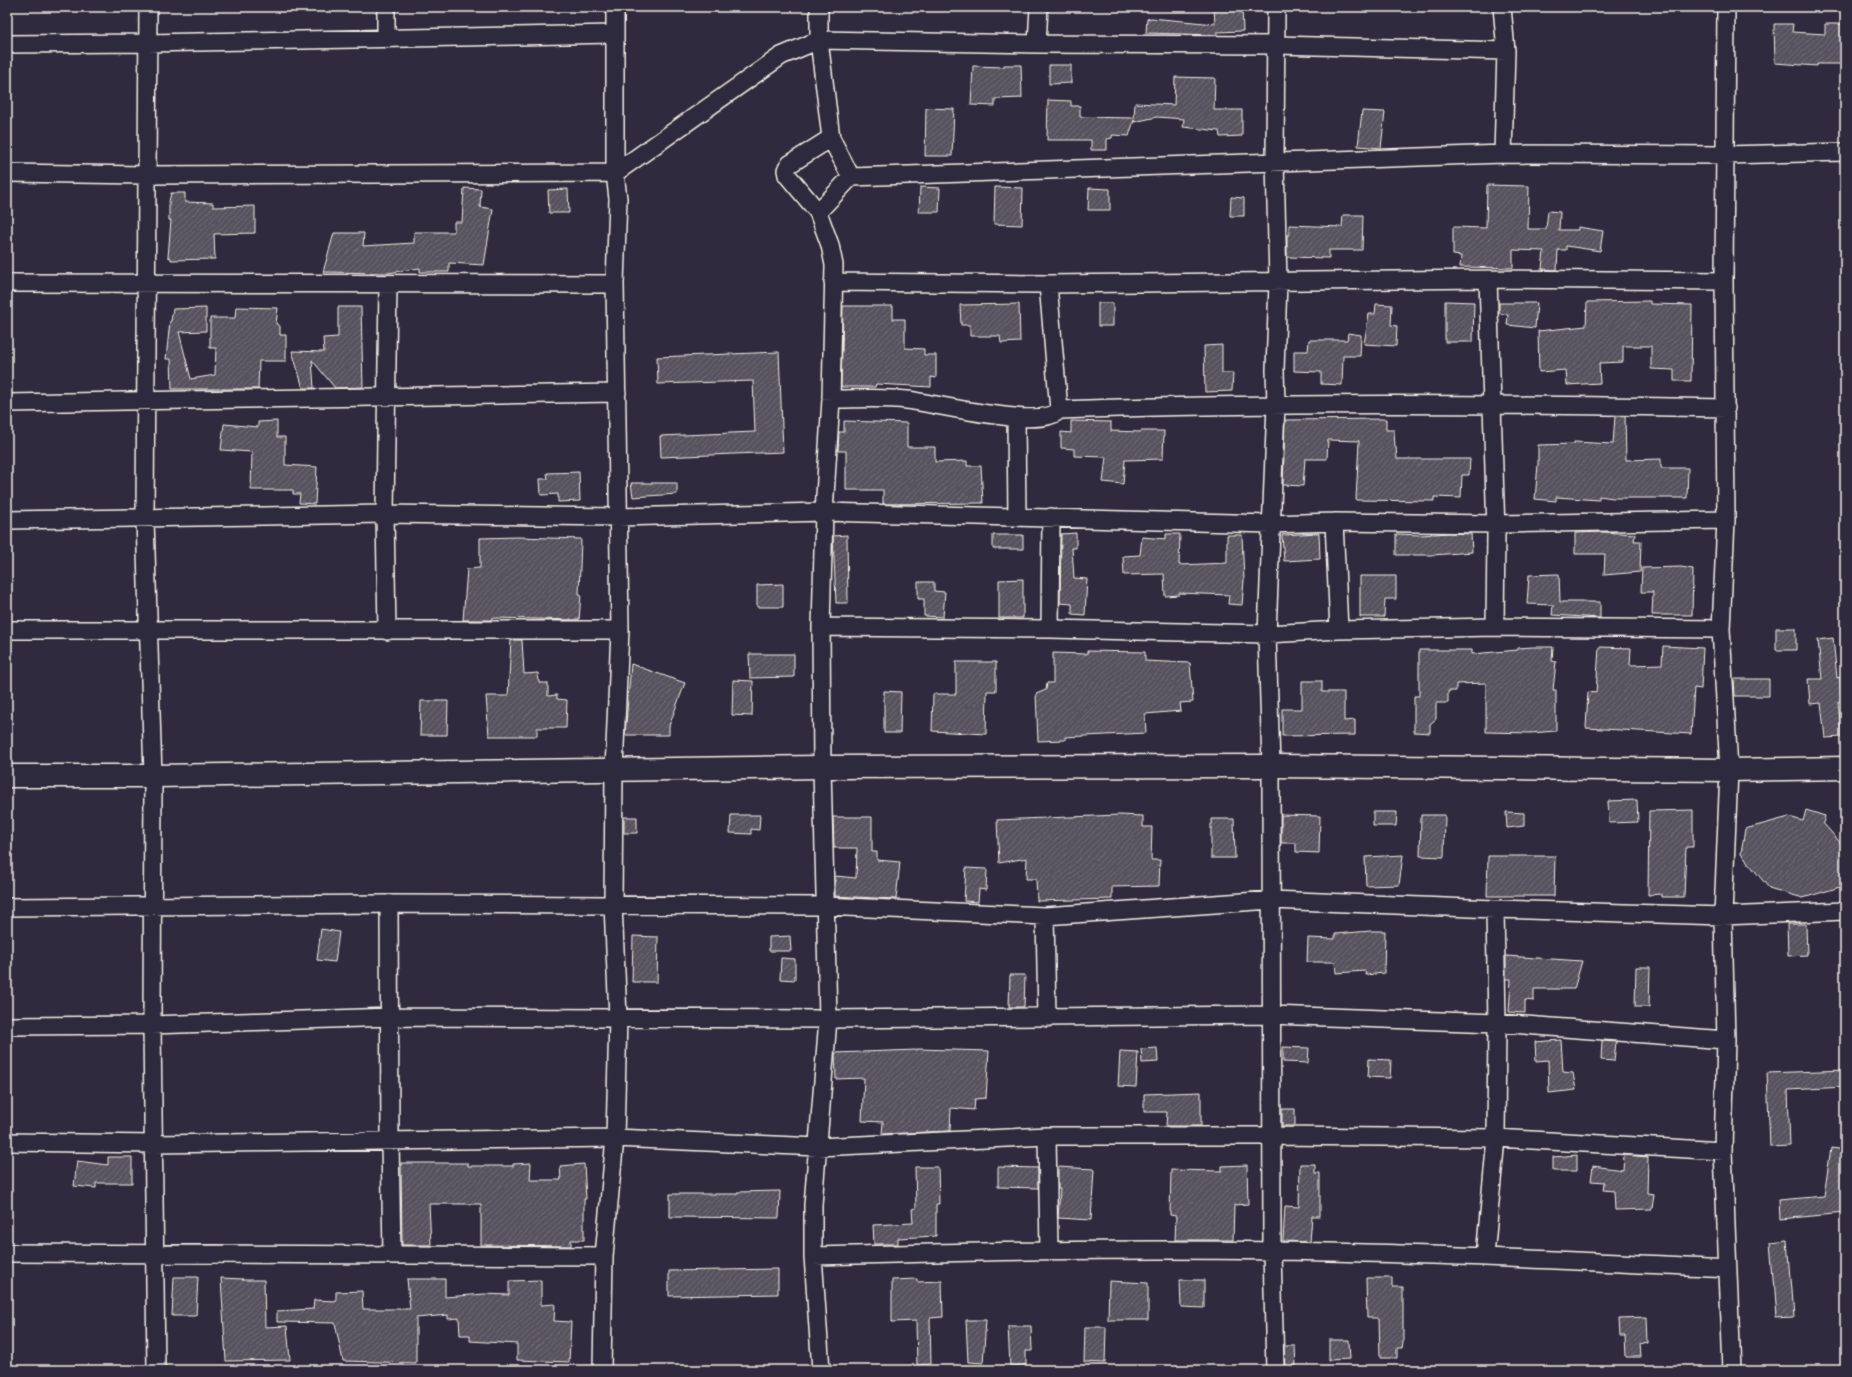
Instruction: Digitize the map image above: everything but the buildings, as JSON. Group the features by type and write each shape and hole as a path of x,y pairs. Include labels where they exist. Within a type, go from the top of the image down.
{"street":[{"path":"148,7 145,175 144,519 153,776 154,906 152,1025 156,1370"},
{"path":"386,7 386,38"},
{"path":"602,1370 604,1256 615,1138 618,1018 613,905 614,769 620,630 615,284 618,199 615,173 615,7"},
{"path":"819,7 819,40 831,138 851,177"},
{"path":"1037,44 1039,7"},
{"path":"1275,1370 1272,1251 1271,766 1267,634 1270,524 1276,404 1275,370 1278,282 1275,162 1277,45 1276,7"},
{"path":"1502,7 1506,51 1503,154"},
{"path":"1726,7 1724,281 1726,520 1721,629 1729,770 1723,916 1726,1040 1724,1151 1727,1268 1732,1370"},
{"path":"7,44 147,43 615,34"},
{"path":"7,173 145,175 615,173 781,56 819,40 1037,44 1277,45 1506,51"},
{"path":"821,1370 813,1256 813,1205 828,1019 824,906 821,627 824,512 831,399 834,265 830,245 818,212 787,175 786,170 790,164 831,138"},
{"path":"818,212 851,177 1503,154 1725,154 1845,152"},
{"path":"833,282 1048,284 1488,279 1724,281"},
{"path":"1488,279 1495,524 1495,627"},
{"path":"7,283 615,284"},
{"path":"387,630 385,514 388,284"},
{"path":"1048,284 1059,410"},
{"path":"7,403 617,393"},
{"path":"831,399 906,400 1016,418 1044,418 1053,415 1059,410 1276,404 1491,404 1726,408"},
{"path":"1016,418 1017,517"},
{"path":"7,520 385,514 618,517 824,512 1270,524 1334,522 1495,524 1726,520"},
{"path":"1050,629 1051,517"},
{"path":"1334,522 1340,630"},
{"path":"821,627 1050,629 1267,634 1340,630 1495,627 1721,629"},
{"path":"7,630 620,630"},
{"path":"7,776 153,776 822,767 1271,766 1729,770 1845,768"},
{"path":"7,907 389,904 824,906 1045,916 1271,900 1723,916 1845,911"},
{"path":"389,904 392,1255"},
{"path":"1485,1256 1496,1138 1497,1023 1495,909"},
{"path":"1045,916 1047,1018"},
{"path":"7,1026 152,1025 391,1017 828,1019 1271,1015 1497,1023 1726,1040"},
{"path":"7,1142 154,1144 615,1138 818,1147 1047,1136 1272,1136 1496,1138 1724,1151"},
{"path":"1047,1136 1049,1251"},
{"path":"813,1256 1049,1251 1272,1251 1485,1256 1727,1268"},
{"path":"7,1253 155,1252 604,1256"}]}
